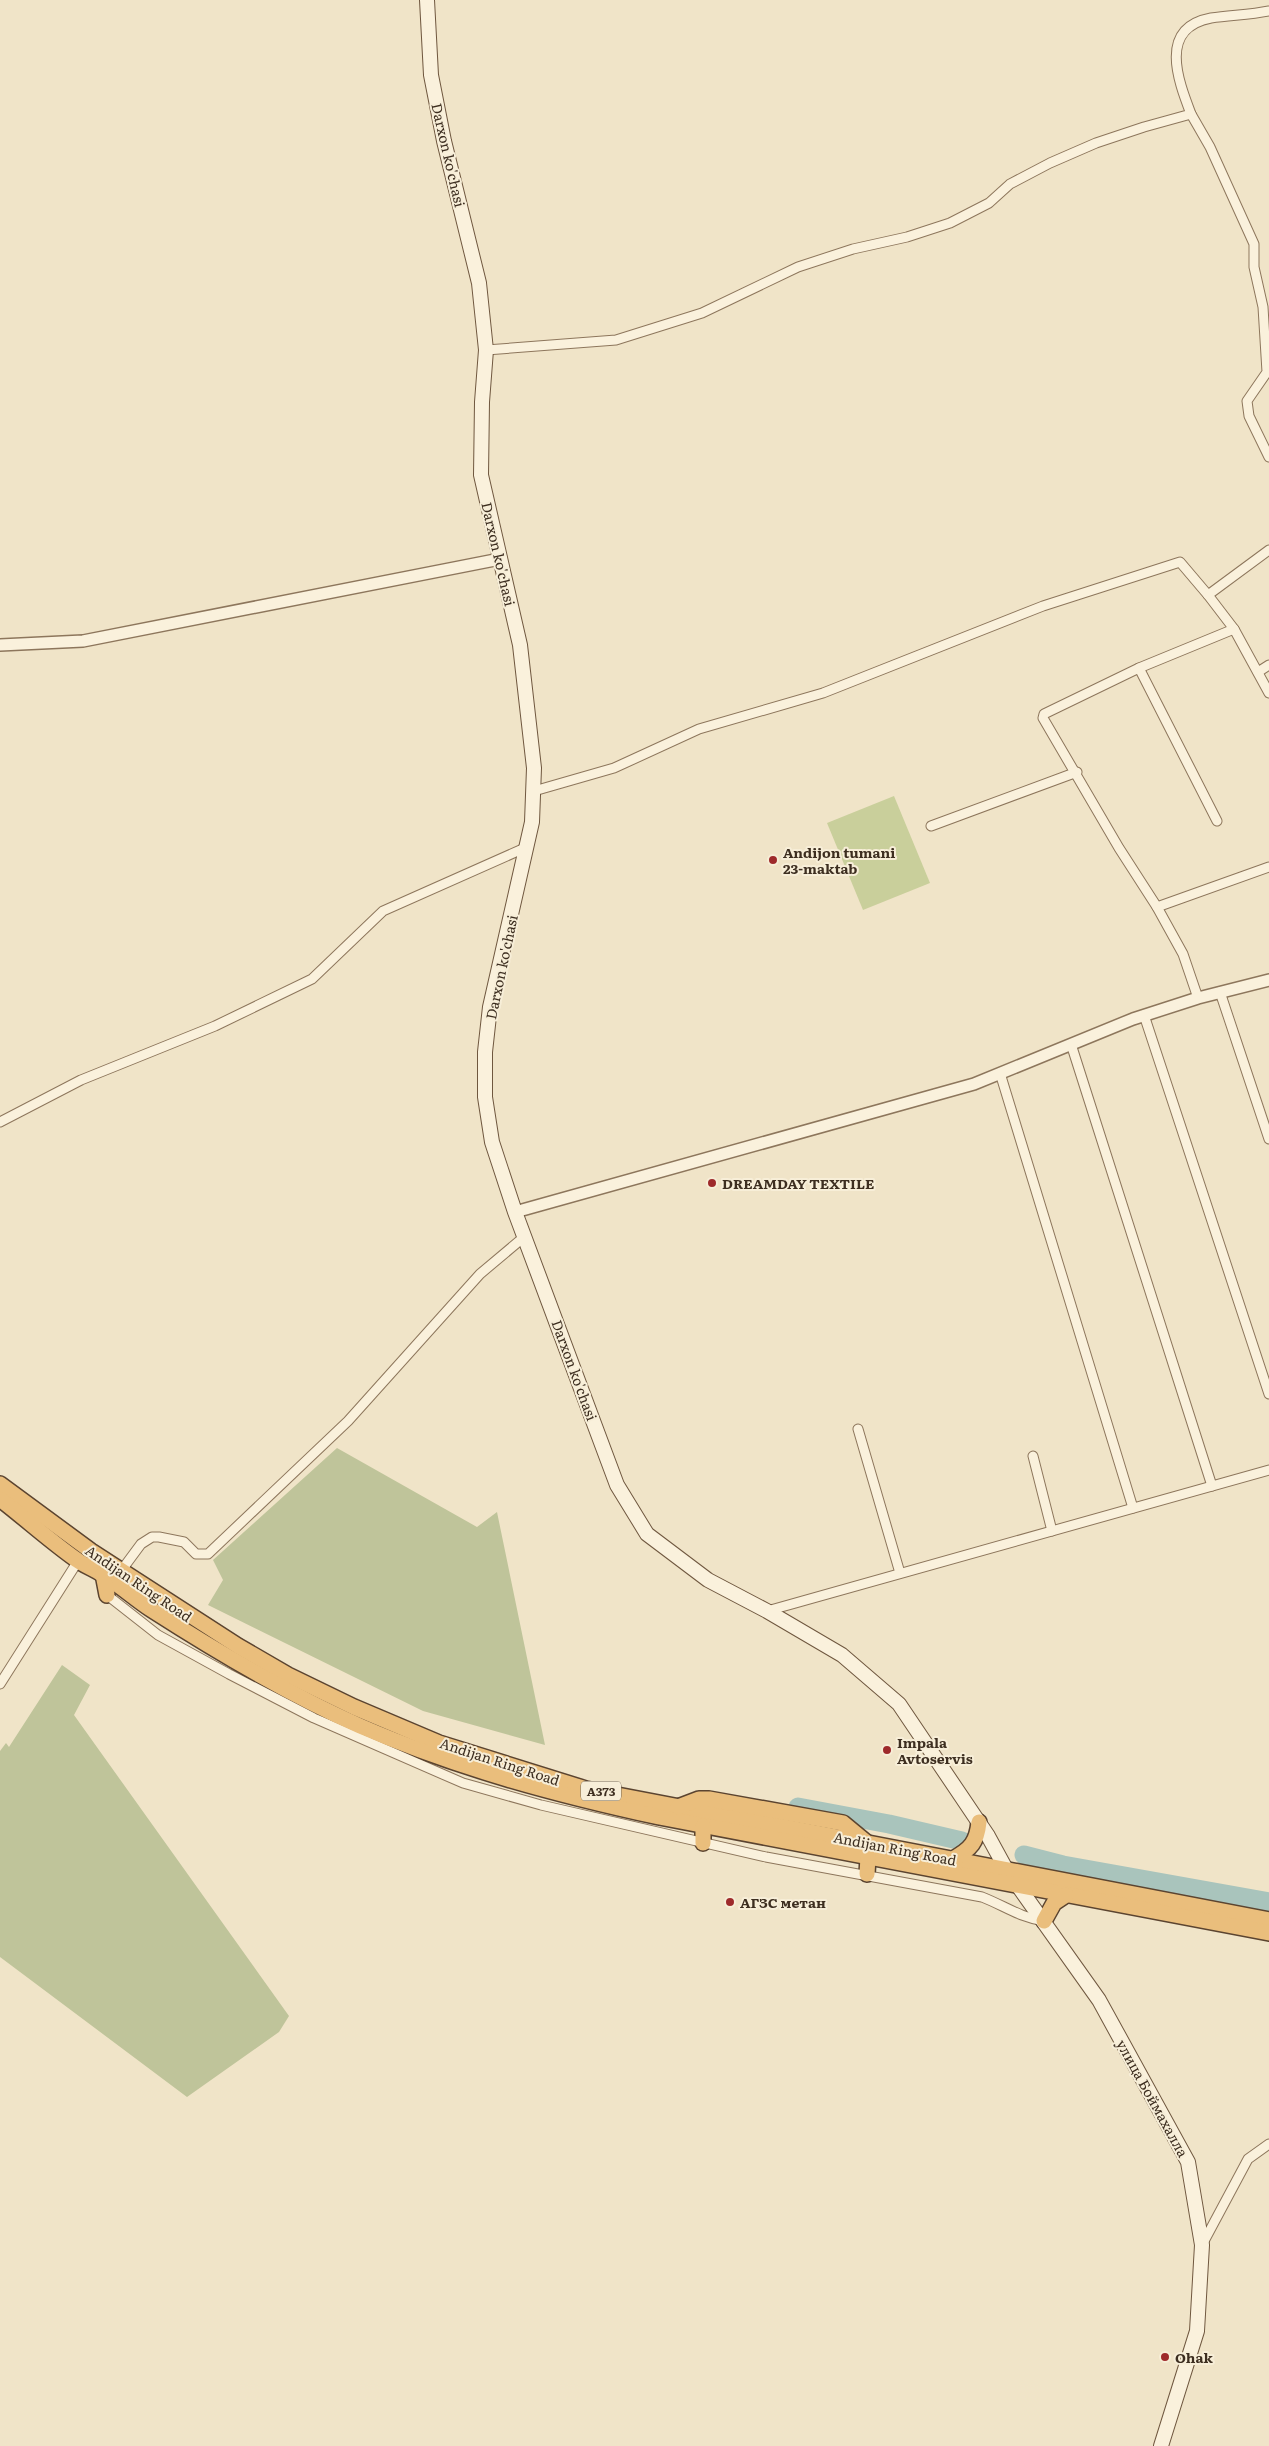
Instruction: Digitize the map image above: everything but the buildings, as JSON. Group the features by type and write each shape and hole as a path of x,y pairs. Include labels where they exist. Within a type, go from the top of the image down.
{"highway":[{"name":"Andijan Ring Road","path":"0,1484 64,1532 121,1571 238,1646 288,1675 362,1710 439,1743 586,1788 868,1850 1018,1886 1269,1933"},
{"name":"Andijan Ring Road","path":"0,1499 78,1562 103,1574 150,1609 206,1644 289,1690 360,1726 504,1778 580,1800 703,1826 868,1850 953,1859 1269,1920"},
{"path":"103,1574 107,1595"},
{"path":"953,1859 969,1850 978,1832 978,1822"},
{"path":"703,1826 703,1843"},
{"path":"867,1874 868,1850"},
{"path":"1044,1922 1054,1903 1066,1895"}],"main road":[{"name":"Darxon ko'chasi","path":"427,0 431,75 444,141 479,283 486,350 482,402 481,475 520,645 534,768 532,822 490,1007 485,1052 485,1097 492,1142 524,1237 616,1485 647,1534 708,1580 767,1611 842,1655 899,1704 978,1822 1006,1869"},
{"name":"улица Боймахалла","path":"1006,1869 1099,2000 1188,2162 1202,2245 1197,2331 1161,2446"}],"street":[{"path":"1269,10 1210,18 1196,23 1182,34 1176,46 1180,84 1191,114 1210,147 1254,244 1254,267 1263,307 1267,372 1247,401 1249,416 1269,457"},
{"path":"486,350 616,340 696,314 798,267 852,249 907,237 950,223 989,203 1010,184 1050,163 1096,143 1191,114"},
{"path":"1208,596 1269,550"},
{"path":"0,645 83,641 500,560"},
{"path":"534,791 614,768 699,729 823,694 1043,606 1180,562 1234,629 1269,693"},
{"path":"1198,998 1183,954 1157,907 1119,848 1077,772 1043,718 1044,714 1139,668 1234,629"},
{"path":"1258,672 1269,665"},
{"path":"1139,668 1218,821"},
{"path":"931,826 1077,772"},
{"path":"0,1122 82,1080 215,1026 312,979 383,911 527,847"},
{"path":"1157,907 1269,867"},
{"path":"515,1212 974,1084 1144,1015 1198,998 1269,980"},
{"path":"1220,992 1269,1139"},
{"path":"1144,1015 1269,1394"},
{"path":"1071,1044 1212,1486"},
{"path":"1000,1073 1133,1508"},
{"path":"121,1571 141,1544 147,1539 152,1538 178,1540 184,1542 196,1554 208,1554 348,1421 480,1274 524,1237"},
{"path":"858,1429 900,1574"},
{"path":"1033,1456 1052,1531"},
{"path":"767,1611 1269,1470"},
{"path":"0,1684 78,1562"},
{"path":"107,1595 158,1635 314,1718 394,1755 463,1783 541,1805 766,1858 867,1874 982,1897 1022,1917 1044,1922"},
{"path":"1202,2245 1248,2159 1269,2144"}],"green space":[{"path":"894,796 930,883 863,910 827,823"},
{"path":"337,1448 477,1527 497,1512 545,1745 423,1711 208,1605 223,1580 213,1560"},
{"path":"62,1665 90,1685 74,1715 289,2016 279,2032 187,2097 0,1957 0,1751 6,1743 9,1747"}],"waterway":[{"path":"798,1807 889,1824 962,1841"},
{"path":"1024,1855 1063,1865 1269,1902"}],"place":[{"name":"Andijon tumani 23-maktab","path":"773,860"},
{"name":"DREAMDAY TEXTILE","path":"712,1183"},
{"name":"Impala Avtoservis","path":"887,1750"},
{"name":"АГЗС метан","path":"730,1902"},
{"name":"Ohak","path":"1165,2357"}]}
